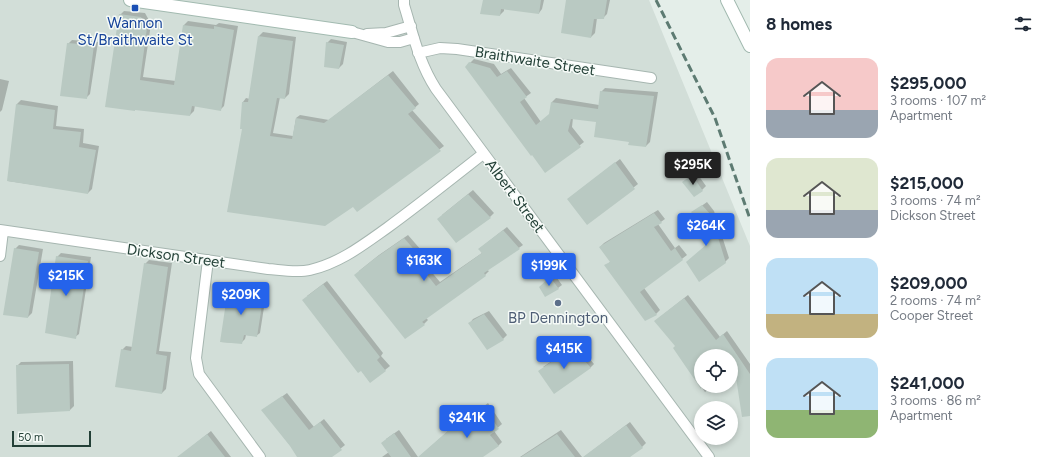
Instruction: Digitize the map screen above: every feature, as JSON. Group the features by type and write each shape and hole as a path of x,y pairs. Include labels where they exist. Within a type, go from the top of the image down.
{"street":[{"name":"Braithwaite Street","path":"130,0 371,34 386,33 410,26"},
{"name":"Albert Street","path":"404,0 416,46 425,70 436,89 709,457"},
{"path":"727,0 750,46"},
{"name":"Braithwaite Street","path":"352,32 388,42 400,42 416,46 457,49 651,78"},
{"name":"Dickson Street","path":"2,230 268,269 292,271 308,270 326,265 352,253 400,219 483,154"},
{"path":"0,256 2,230"},
{"path":"208,260 196,358 199,374 260,457"}],"shaded area":[{"path":"0,0 649,0 750,246 750,457 0,457"}],"building":[{"path":"483,0 541,0 539,14 501,9 500,16 480,14"},
{"path":"566,0 607,0 604,19 594,19 591,38 561,33"},
{"path":"119,14 141,17 147,28 140,80 174,85 183,25 214,29 214,26 234,30 221,111 192,106 190,116 105,107"},
{"path":"258,36 293,41 285,99 277,98 270,136 292,139 296,118 324,123 388,75 416,108 408,114 441,151 357,212 353,207 325,226 227,212 242,129 240,129 242,102 248,102"},
{"path":"326,42 344,45 339,69 324,67"},
{"path":"67,43 94,45 87,99 60,96"},
{"path":"469,62 490,68 497,77 507,71 527,97 520,102 536,125 549,114 551,102 598,109 600,91 654,96 646,147 628,145 629,142 594,137 596,122 571,119 568,131 581,147 545,173 465,67"},
{"path":"16,104 55,110 53,129 81,132 79,147 96,150 88,194 7,181"},
{"path":"615,162 635,189 587,225 567,199"},
{"path":"692,175 703,191 694,197 682,182"},
{"path":"468,194 491,218 456,243 437,219"},
{"path":"702,205 711,215 726,263 699,282 686,262 707,244 692,226 698,221 691,212"},
{"path":"654,213 662,223 654,227 671,251 675,248 683,260 640,292 657,315 645,321 604,265 610,262 599,247"},
{"path":"503,230 520,249 484,273 486,276 422,322 425,325 405,339 354,275 404,238 425,262 420,266 436,286 482,253 478,249"},
{"path":"14,248 39,252 28,318 3,315"},
{"path":"56,256 88,261 76,339 45,333"},
{"path":"144,263 168,267 156,354 167,356 162,394 115,387 121,349 131,351"},
{"path":"550,277 559,289 545,297 539,287"},
{"path":"323,284 380,357 377,360 386,371 370,383 361,371 358,373 302,300"},
{"path":"228,289 264,292 257,337 244,335 242,344 220,342"},
{"path":"684,298 716,340 723,334 733,349 694,349 694,379 673,348 675,346 654,321"},
{"path":"484,314 504,340 487,350 468,323"},
{"path":"573,347 591,368 554,394 538,371"},
{"path":"738,356 750,374 750,416 742,417 738,391"},
{"path":"69,364 70,411 17,414 16,365"},
{"path":"282,396 309,430 320,422 342,450 332,457 297,457 261,410"},
{"path":"483,406 499,429 490,435 499,446 483,457 418,457 450,429 451,431"},
{"path":"626,425 643,448 630,457 583,457"},
{"path":"394,433 411,457 391,457 381,443"},
{"path":"207,434 225,457 177,457"},
{"path":"557,434 575,457 521,457"}],"railway":[{"path":"656,0 715,118 750,219"}],"place":[{"name":"Wannon St/Braithwaite St","path":"135,8"},
{"name":"BP Dennington","path":"558,303"}]}
